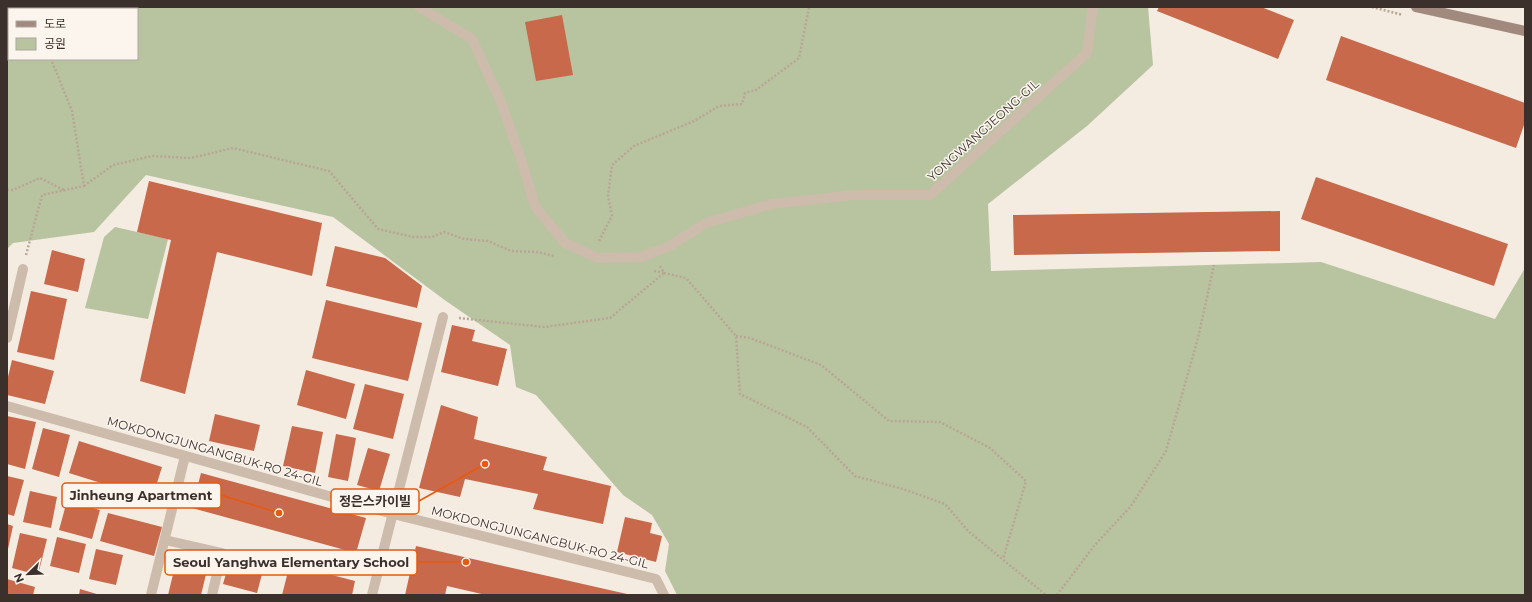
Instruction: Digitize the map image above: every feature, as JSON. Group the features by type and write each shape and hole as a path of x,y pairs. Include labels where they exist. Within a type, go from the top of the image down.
{"main road":[{"path":"1416,7 1525,31"}],"street":[{"name":"YONGWANGJEONG-GIL","path":"419,7 472,40 501,102 522,162 535,206 565,244 598,258 641,257 668,248 706,223 772,204 855,195 930,195 1088,53 1093,7"},
{"path":"7,338 23,269"},
{"path":"372,595 443,317"},
{"name":"MOKDONGJUNGANGBUK-RO 24-GIL","path":"7,406 393,514 656,579 664,595"},
{"path":"151,595 185,456"},
{"path":"165,540 222,553 212,595"}],"path":[{"path":"598,258 597,244 612,216 608,196 612,165 634,146 694,121 719,106 742,104 746,94 756,90 799,58 809,7"},
{"path":"51,60 72,111 84,186"},
{"path":"23,269 42,195 84,186 114,165 152,156 192,158 233,148 329,171 378,229 414,237 432,237 444,232 464,239 488,241 510,251 538,252 549,256 556,256"},
{"path":"7,190 13,190 40,178 64,190"},
{"path":"653,253 664,273"},
{"path":"1057,595 1094,546 1131,506 1166,450 1198,338 1214,265"},
{"path":"651,270 686,278 736,336 740,394 807,427 855,476 902,489 945,504 968,531 1046,595"},
{"path":"443,317 544,327 610,318 664,273"},
{"path":"736,336 750,338 821,365 889,421 940,422 990,448 1026,481 1003,559"}],"green space":[{"path":"7,7 1148,7 1153,65 1087,126 988,204 991,271 1321,262 1495,319 1525,268 1525,595 677,595 665,571 669,544 652,515 623,495 536,395 516,387 510,345 446,301 333,217 146,175 94,232 13,243 7,249"},
{"path":"115,227 168,239 148,319 85,308 104,237"}],"building":[{"path":"1159,7 1261,7 1294,20 1278,59 1157,11"},
{"path":"562,15 573,75 536,81 525,22"},
{"path":"1341,36 1525,103 1525,122 1516,148 1326,80"},
{"path":"1316,177 1508,244 1494,286 1301,219"},
{"path":"149,181 322,223 312,276 217,252 185,394 140,381 171,240 137,232"},
{"path":"1280,211 1280,251 1014,255 1013,215"},
{"path":"335,246 385,258 422,286 417,308 326,286"},
{"path":"52,250 85,259 78,292 44,284"},
{"path":"31,291 67,299 54,360 17,352"},
{"path":"326,300 422,323 408,381 312,358"},
{"path":"452,325 475,330 472,341 507,349 498,386 441,372"},
{"path":"12,360 54,371 45,404 7,395 7,381"},
{"path":"306,370 355,384 346,419 297,405"},
{"path":"365,384 404,394 393,439 353,429"},
{"path":"441,405 478,417 474,439 547,457 543,470 611,486 603,524 533,509 538,494 465,479 460,497 419,488"},
{"path":"215,414 260,425 254,451 209,441"},
{"path":"7,416 36,422 25,469 7,464"},
{"path":"292,426 323,432 315,473 283,466"},
{"path":"43,428 70,435 59,477 32,469"},
{"path":"336,434 356,438 348,481 328,477"},
{"path":"79,441 162,467 152,499 69,473"},
{"path":"368,448 390,454 379,491 357,485"},
{"path":"201,473 366,518 356,553 192,508"},
{"path":"7,476 24,480 14,516 7,514"},
{"path":"30,491 57,497 51,528 23,522"},
{"path":"67,501 100,510 92,539 59,530"},
{"path":"108,513 162,527 154,556 100,541"},
{"path":"625,517 652,523 650,533 662,536 656,562 617,552"},
{"path":"7,524 13,526 8,549 7,549"},
{"path":"20,533 47,539 38,575 12,568"},
{"path":"57,537 86,544 79,573 50,566"},
{"path":"416,546 627,595 486,595 447,586 445,595 405,595"},
{"path":"96,549 123,555 116,585 89,579"},
{"path":"233,550 266,559 257,593 223,584"},
{"path":"178,554 209,562 201,595 168,595"},
{"path":"290,564 355,581 352,595 282,595"},
{"path":"7,579 35,587 33,595 7,595"},
{"path":"80,589 100,595 79,595"}],"place":[{"name":"정은스카이빌","path":"485,464"},
{"name":"Jinheung Apartment","path":"279,513"},
{"name":"Seoul Yanghwa Elementary School","path":"466,562"}]}
